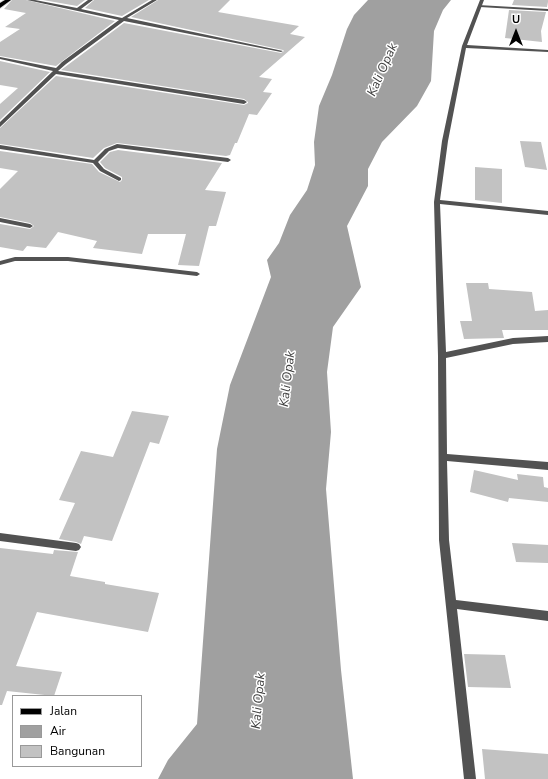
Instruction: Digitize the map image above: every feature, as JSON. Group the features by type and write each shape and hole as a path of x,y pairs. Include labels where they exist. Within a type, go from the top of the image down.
{"main road":[{"path":"0,6 8,0"}],"street":[{"path":"29,0 281,51"},
{"path":"77,10 91,0"},
{"path":"0,125 55,71 123,19 155,0"},
{"path":"470,779 444,540 442,356 438,202 445,141 464,46 482,0"},
{"path":"480,6 548,10"},
{"path":"464,46 548,51"},
{"path":"0,58 55,71 244,102"},
{"path":"0,146 95,162 102,170 119,179"},
{"path":"95,162 107,150 117,146 228,160"},
{"path":"438,202 548,213"},
{"path":"0,220 30,226"},
{"path":"0,263 15,259 68,259 197,274"},
{"path":"442,356 514,341 548,339"},
{"path":"443,457 548,466"},
{"path":"0,537 76,547"},
{"path":"451,604 548,616"}],"water":[{"name":"Kali Opak","path":"368,0 451,0 443,10 434,31 431,81 417,106 382,142 368,169 368,186 347,226 361,287 333,327 327,372 331,432 326,489 341,670 353,779 158,779 168,760 197,724 217,449 230,385 271,277 267,260 279,243 290,215 307,190 315,165 314,142 319,106 332,75 347,29 354,15"}],"building":[{"path":"12,0 26,0 115,21 56,66 0,56 0,42 20,29 5,27 26,13 4,9"},
{"path":"43,0 85,0 77,6"},
{"path":"94,0 149,0 122,16 85,8"},
{"path":"158,0 230,0 218,12 299,26 290,34 305,37 259,77 272,79 263,92 272,93 257,115 249,114 237,143 235,143 230,155 226,156 117,143 104,148 93,158 0,144 0,128 56,76 244,105 248,103 244,99 61,70 124,23 281,53 284,51 131,17"},
{"path":"514,0 548,0 548,2 547,7 512,5"},
{"path":"509,10 546,12 541,31 542,42 505,38"},
{"path":"0,61 50,72 0,120 0,104 18,88 0,85"},
{"path":"520,141 541,142 547,170 525,167"},
{"path":"118,150 222,163 205,190 226,192 216,226 209,226 199,266 178,265 186,234 148,234 142,254 93,248 97,241 58,232 46,248 27,246 23,251 0,247 0,224 30,229 34,226 30,223 0,217 0,189 18,171 0,168 0,151 92,164 99,172 120,182 122,177 105,168 100,162 110,152"},
{"path":"475,167 502,169 502,203 475,200"},
{"path":"466,283 488,283 489,289 532,292 535,311 548,310 548,330 502,330 504,338 464,339 460,321 472,321"},
{"path":"132,411 169,416 159,444 150,442 112,541 84,536 81,544 59,539 75,503 59,500 81,451 113,457"},
{"path":"474,470 518,480 517,474 543,477 544,487 548,488 548,502 509,498 508,502 470,492"},
{"path":"512,543 548,545 548,563 516,562"},
{"path":"0,548 53,554 54,550 78,552 70,576 105,582 105,584 159,593 148,632 37,612 16,666 62,672 54,695 7,691 2,705 0,705"},
{"path":"464,654 505,655 511,688 468,687"},
{"path":"482,749 548,754 548,779 485,779"}]}
